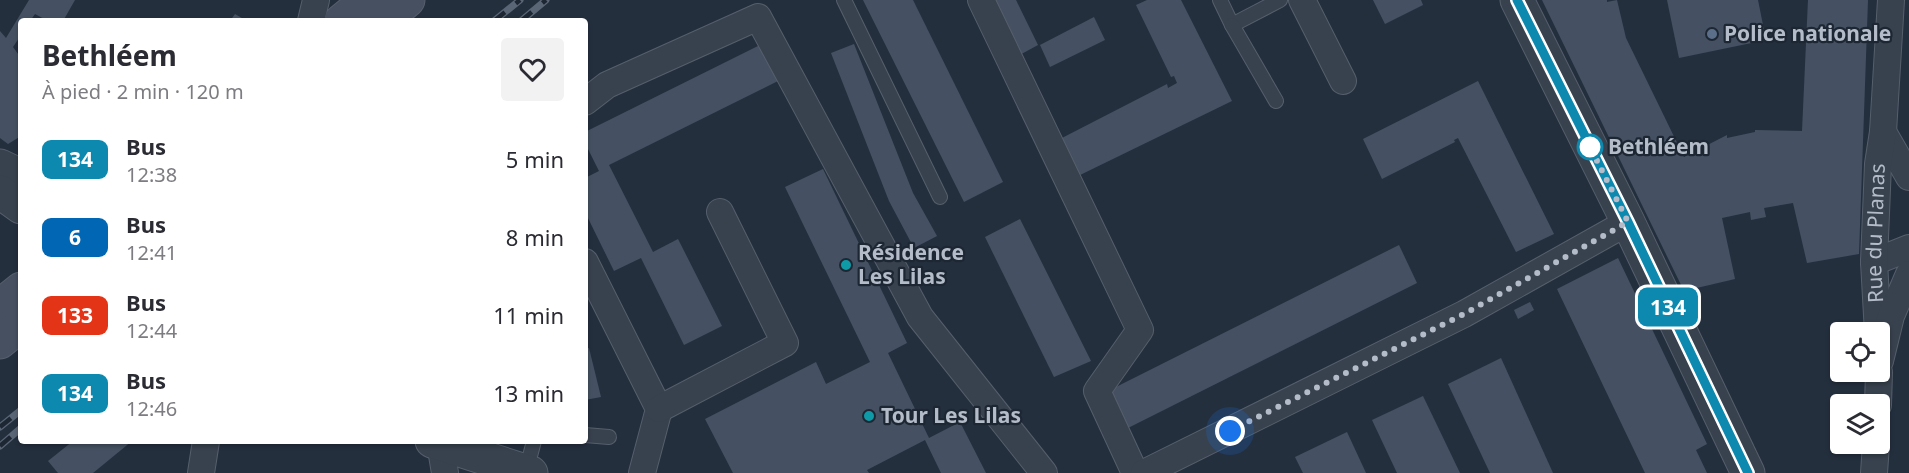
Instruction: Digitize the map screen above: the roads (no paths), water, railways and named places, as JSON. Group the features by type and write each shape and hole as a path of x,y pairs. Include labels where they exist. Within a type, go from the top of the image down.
{"main road":[{"path":"345,18 367,0"},
{"path":"387,18 408,0"},
{"path":"0,306 18,291"},
{"path":"0,342 18,327"}],"street":[{"path":"312,18 316,0"},
{"path":"981,0 1140,330 1097,391 1135,473"},
{"path":"1302,0 1343,81"},
{"path":"1517,0 1628,222 1748,473"},
{"name":"Rue du Planas","path":"1878,322 1875,262 1878,164 1883,132 1891,0"},
{"path":"588,100 607,86 758,17 920,317 1044,473"},
{"name":"Rue du Planas","path":"1883,132 1909,177"},
{"path":"0,166 18,175"},
{"path":"0,192 18,205"},
{"path":"658,409 785,343 720,212"},
{"path":"1144,473 1464,314 1628,222"},
{"path":"1875,262 1909,248"},
{"path":"588,268 658,409 642,473"},
{"path":"1890,322 1909,274"},
{"path":"201,473 206,444"},
{"path":"439,449 511,465"},
{"path":"1874,473 1875,454"}],"lane":[{"path":"844,0 940,197"},
{"path":"1220,0 1276,101"},
{"path":"1232,25 1280,0"},
{"path":"588,435 609,437"}],"railway":[{"path":"498,18 520,0"},
{"path":"525,18 546,0"},
{"path":"0,427 18,412"},
{"path":"0,446 18,431"}],"place":[{"name":"Police nationale","path":"1712,34"},
{"name":"Bethléem","path":"1590,147"},
{"name":"Résidence Les Lilas","path":"846,265"},
{"name":"Tour Les Lilas","path":"869,416"}]}
